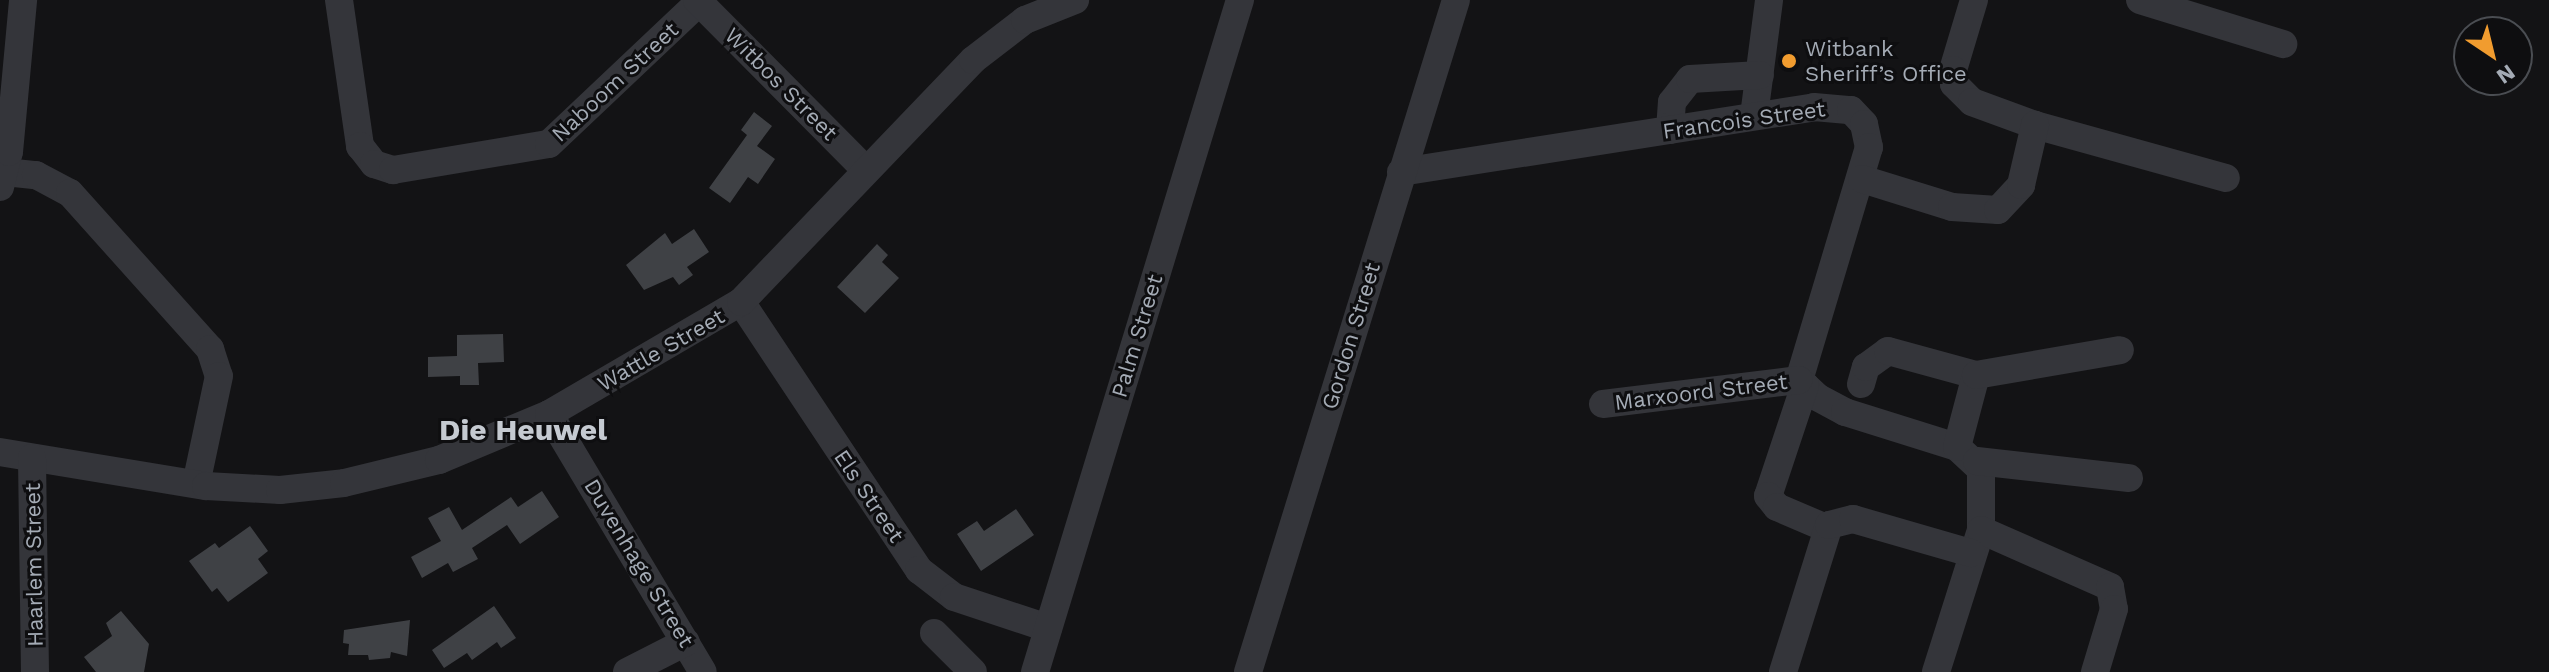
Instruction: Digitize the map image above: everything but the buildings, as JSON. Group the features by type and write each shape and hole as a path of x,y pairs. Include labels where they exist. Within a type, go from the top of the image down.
{"street":[{"path":"23,0 2,180 36,175 70,193 210,349 219,376 196,484"},
{"name":"Naboom Street","path":"339,0 360,146 381,168 527,152 549,144 698,1"},
{"name":"Wattle Street","path":"0,452 196,484 280,490 344,483 439,460 549,414 741,302 865,169 973,60 1042,4 1075,0"},
{"name":"Palm Street","path":"1035,672 1240,0"},
{"name":"Gordon Street","path":"1248,672 1456,0"},
{"path":"1754,116 1769,0"},
{"path":"1974,0 1953,70 1954,84 1972,102 2035,125 2226,178"},
{"path":"2140,0 2283,44"},
{"name":"Witbos Street","path":"698,1 865,169"},
{"path":"1670,130 1672,102 1690,79 1760,75"},
{"name":"Francois Street","path":"1401,172 1814,107 1851,110 1868,133 1862,179 1768,496 1777,507 1826,528"},
{"path":"1862,179 1952,207 1998,210 2021,185 2035,125"},
{"name":"Els Street","path":"741,302 919,570 954,597 1048,628"},
{"path":"1861,384 1866,367 1888,351 1976,375 2120,350"},
{"path":"1936,672 1976,542 1984,490 1967,454 1976,375"},
{"path":"1802,382 1845,412 1967,454 2129,478"},
{"name":"Marxoord Street","path":"1603,404 1802,382"},
{"name":"Duvenhage Street","path":"549,414 703,672"},
{"name":"Haarlem Street","path":"32,458 35,672"},
{"path":"1783,672 1826,528 1853,519 1976,542 2110,587 2114,609 2095,672"},
{"path":"934,633 973,672"},
{"path":"627,672 686,642"}],"place":[{"name":"Witbank Sheriff’s Office","path":"1789,61"}],"district":[{"name":"Die Heuwel","path":"523,430"}]}
